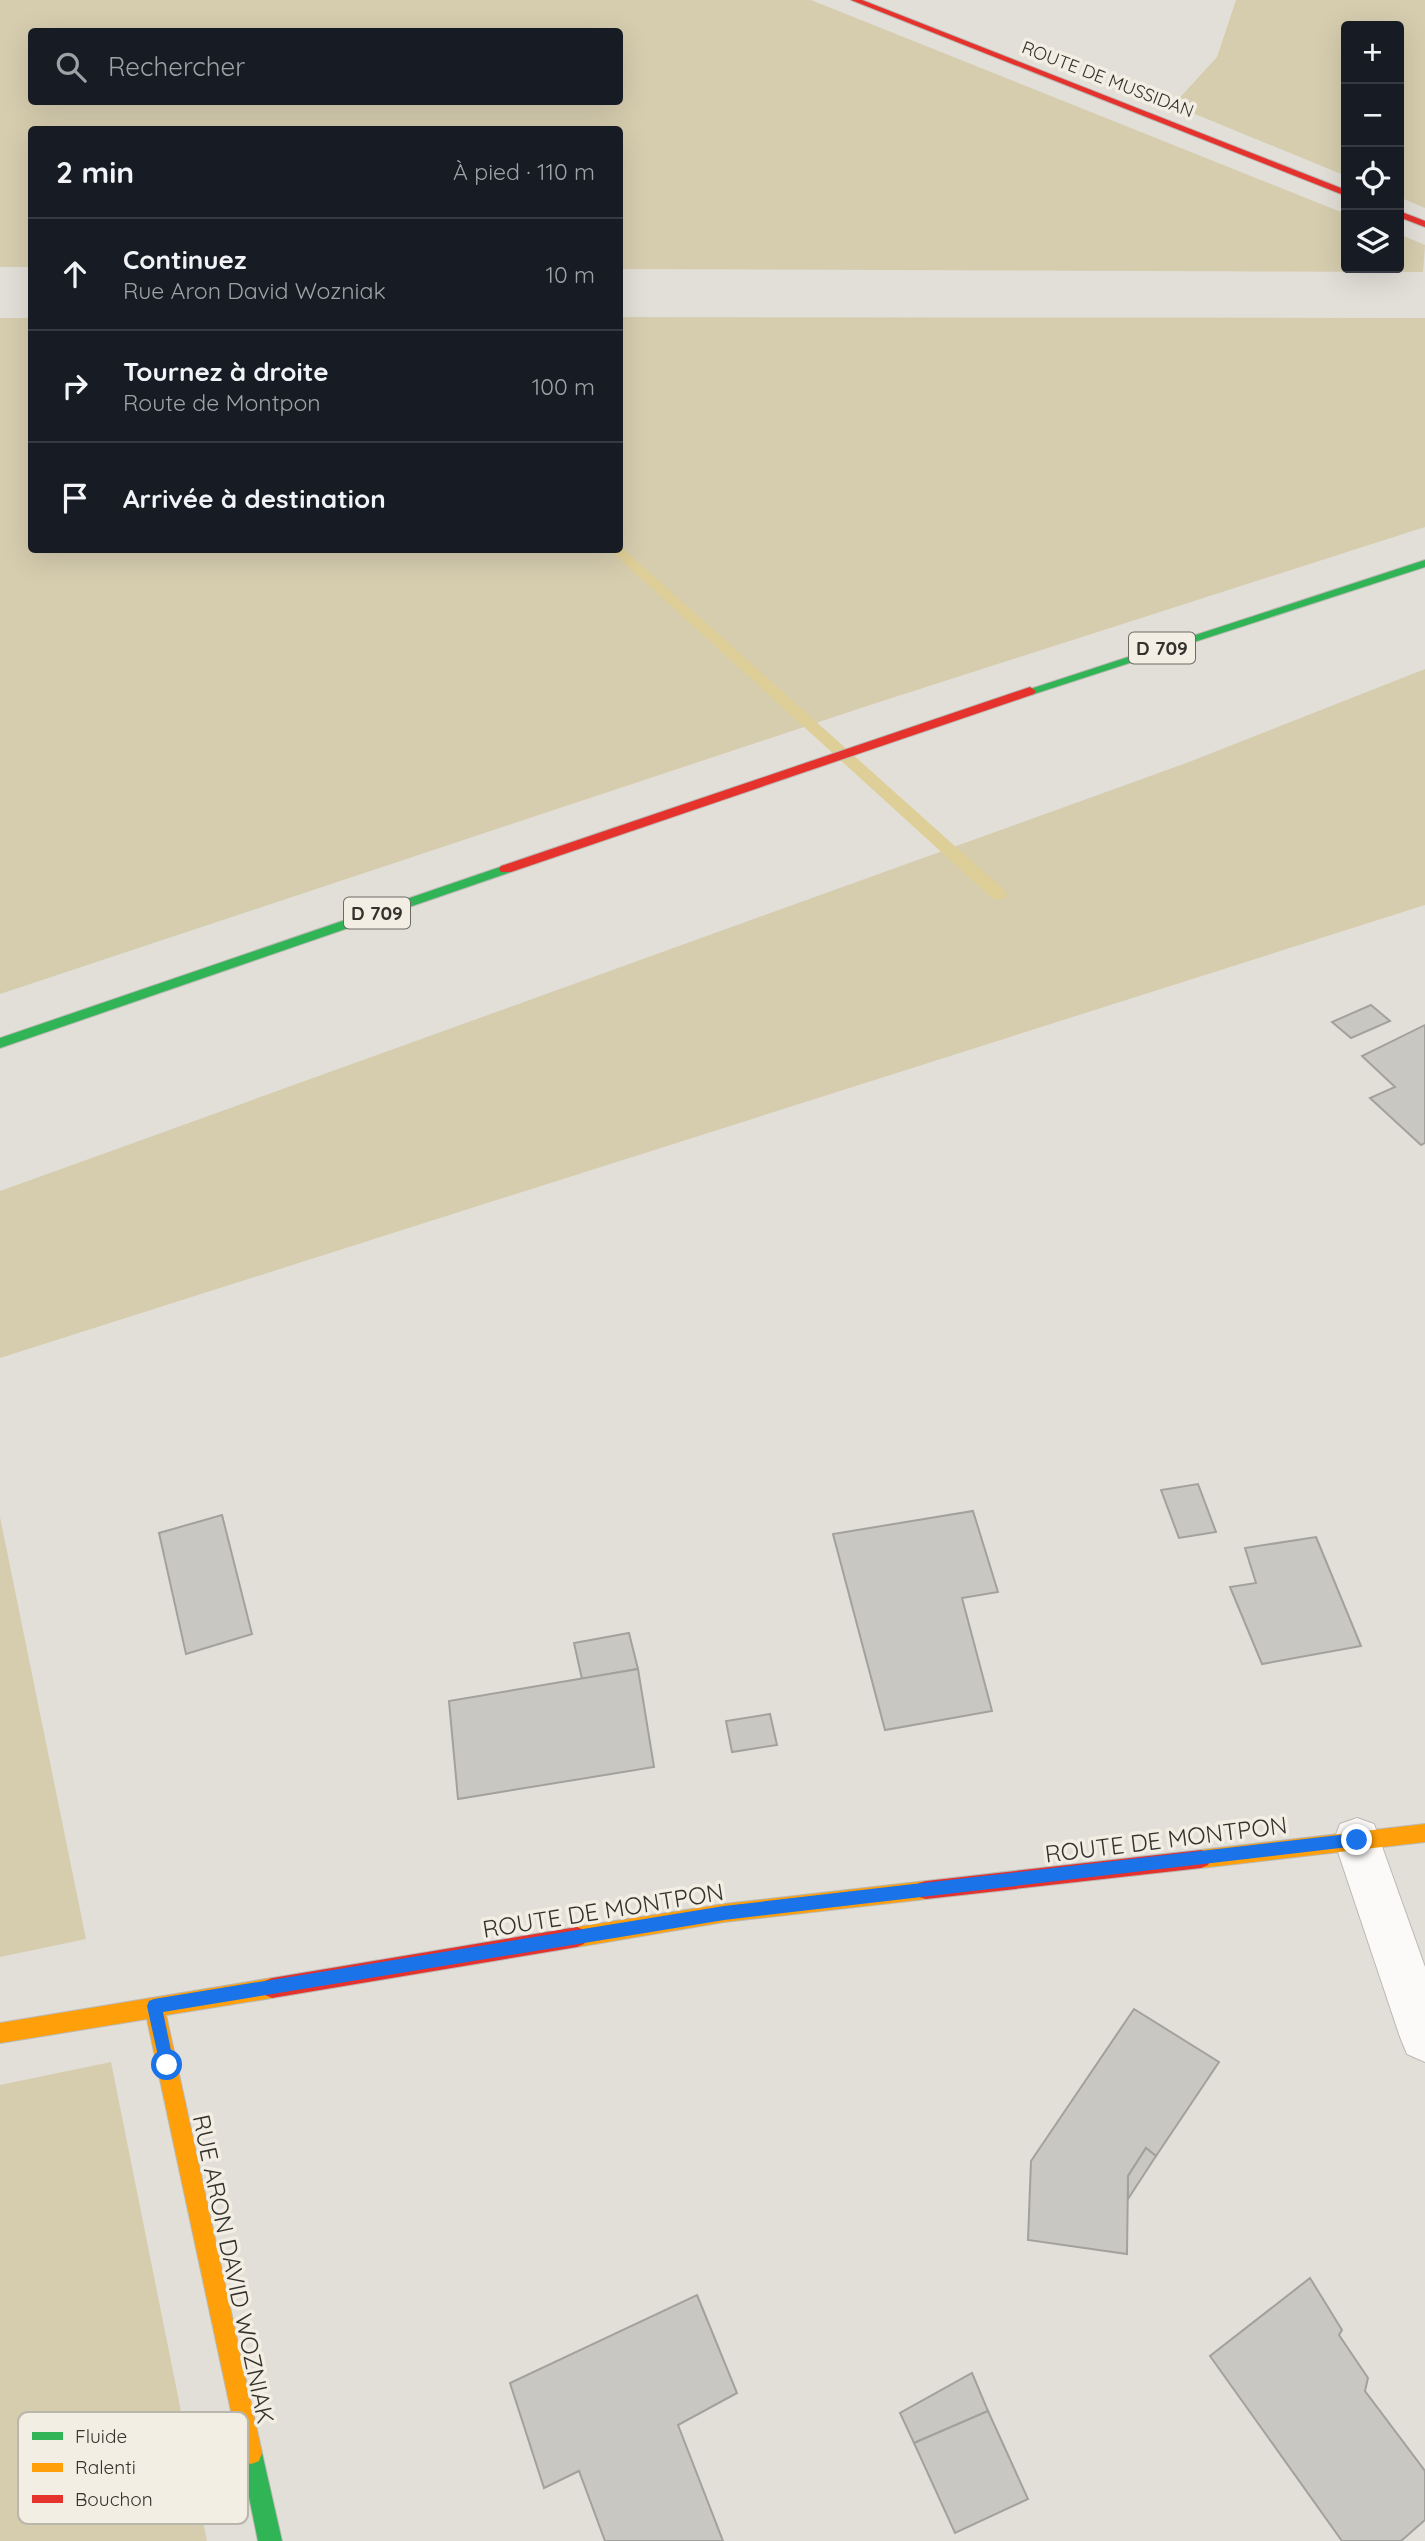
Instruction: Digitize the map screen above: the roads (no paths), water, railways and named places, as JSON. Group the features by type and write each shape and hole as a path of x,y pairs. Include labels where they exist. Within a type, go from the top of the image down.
{"main road":[{"name":"ROUTE DE MUSSIDAN","path":"855,0 1341,191"},
{"path":"1404,216 1425,224"},
{"name":"D 709","path":"0,1043 899,733 1425,563"},
{"name":"ROUTE DE MONTPON","path":"0,2033 724,1913 1425,1833"},
{"name":"RUE ARON DAVID WOZNIAK","path":"154,2006 242,2412"},
{"name":"RUE ARON DAVID WOZNIAK","path":"248,2440 270,2541"}],"street":[{"path":"1357,1840 1425,2037"}],"waterway":[{"path":"621,553 999,895"}]}
